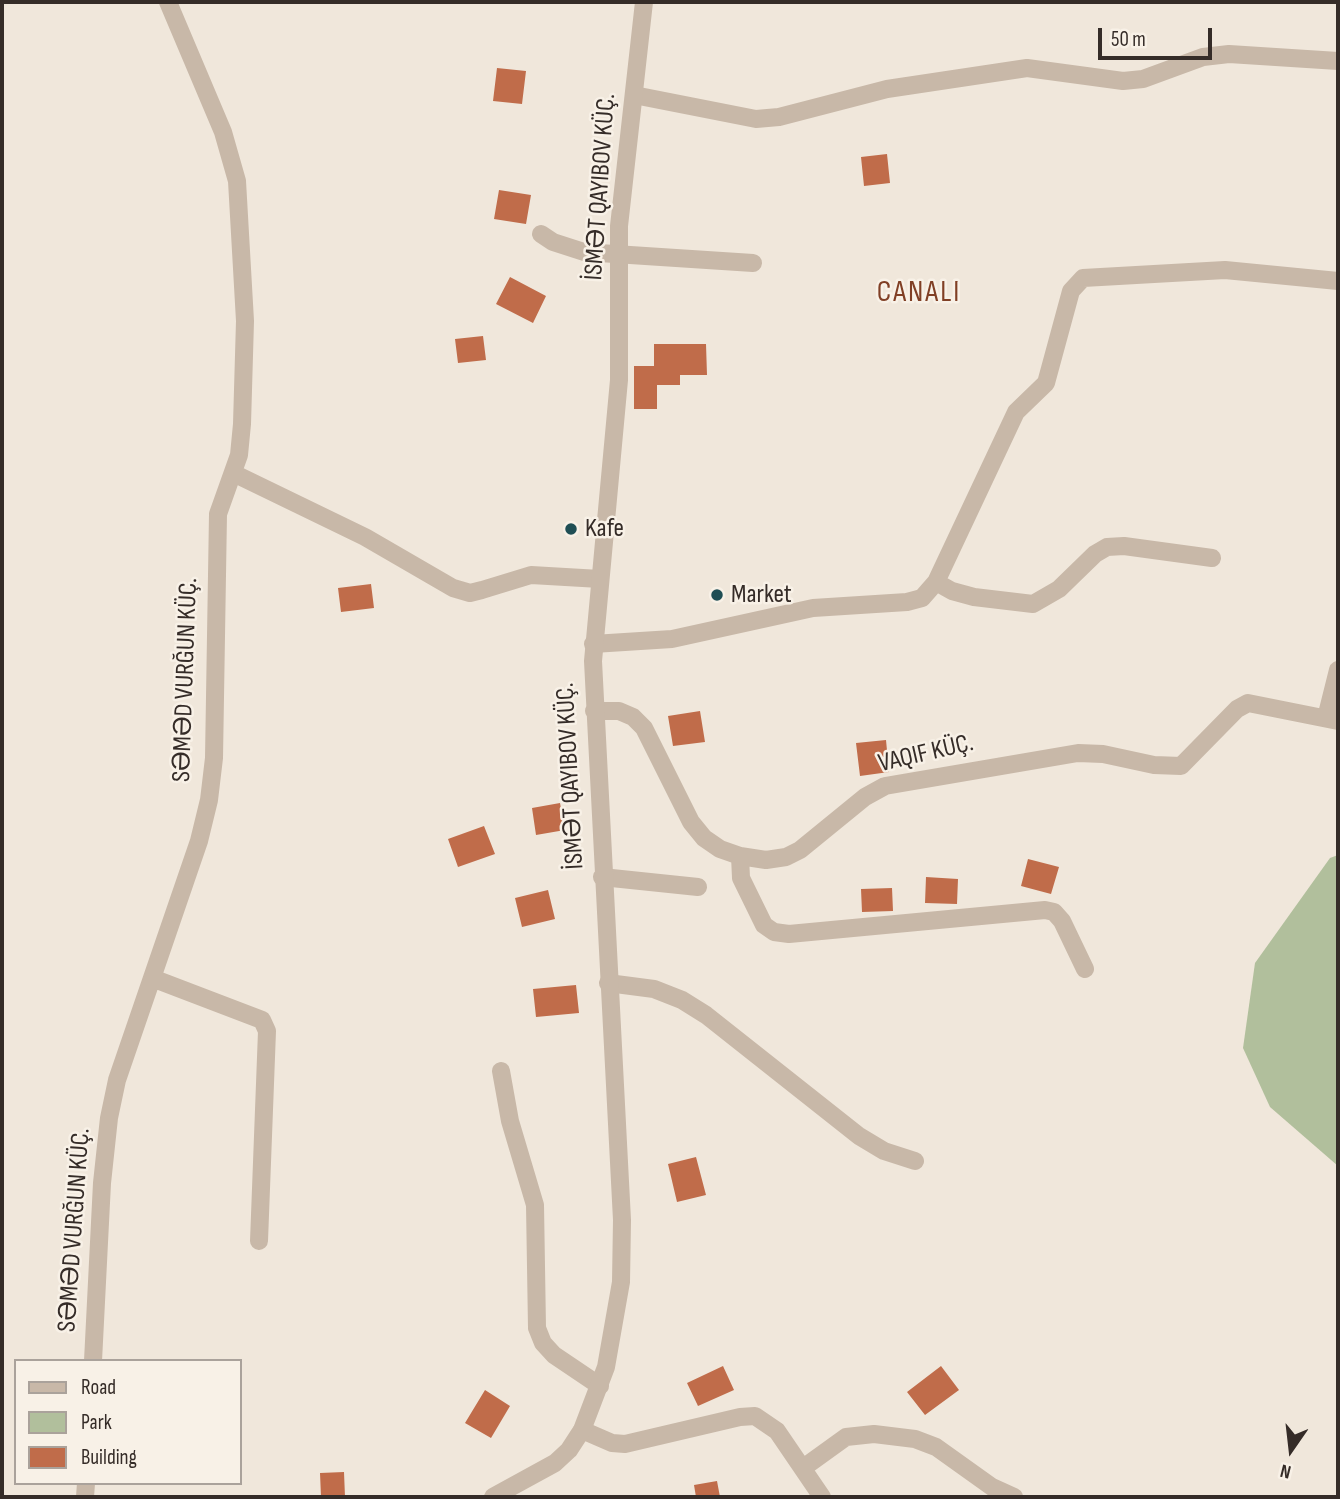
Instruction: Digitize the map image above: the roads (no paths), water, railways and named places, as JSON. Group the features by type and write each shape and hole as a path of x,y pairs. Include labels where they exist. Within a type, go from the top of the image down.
{"street":[{"name":"SƏMƏD VURĞUN KÜÇ.","path":"93,1359 102,1183 109,1118 117,1080 199,841 209,800 214,758 219,514 233,473 242,424 244,334 237,181 223,132 168,2"},
{"path":"493,1497 555,1463 569,1450 582,1430 600,1386 617,1317 622,1254 594,711 593,644 619,380 619,226 644,2"},
{"path":"634,95 757,119 779,117 887,89 1027,68 1123,81 1143,79 1203,57 1228,54 1338,61"},
{"path":"541,234 553,242 584,252 753,263"},
{"path":"593,644 672,639 813,608 907,602 922,598 936,582 1016,412 1046,383 1070,291 1083,278 1224,270 1338,281"},
{"path":"233,473 365,537 453,588 470,593 531,575 600,579"},
{"path":"936,582 953,591 974,597 1032,604 1059,589 1095,554 1107,547 1124,546 1212,558"},
{"path":"1332,720 1338,670"},
{"name":"VAQIF KÜÇ.","path":"594,711 619,712 633,717 644,727 691,822 704,838 720,849 740,856 766,860 786,857 885,786 1078,753 1103,754 1154,765 1181,765 1237,709 1248,704 1332,720"},
{"path":"740,856 741,878 764,925 774,932 789,934 1045,910 1054,912 1062,921 1085,969"},
{"path":"602,877 698,887"},
{"path":"152,978 262,1020 267,1031 259,1241"},
{"path":"608,983 654,989 682,1000 706,1015 859,1136 884,1151 915,1161"},
{"path":"501,1071 510,1121 536,1205 537,1328 543,1343 555,1355 600,1386"},
{"path":"582,1430 612,1443 625,1444 740,1417 755,1416 778,1431 822,1497"},
{"path":"803,1468 846,1437 874,1434 915,1439 946,1453 992,1487 1014,1497"}],"place":[{"name":"Kafe","path":"571,529"},
{"name":"Market","path":"717,595"}],"district":[{"name":"CANALI","path":"919,293"}]}
